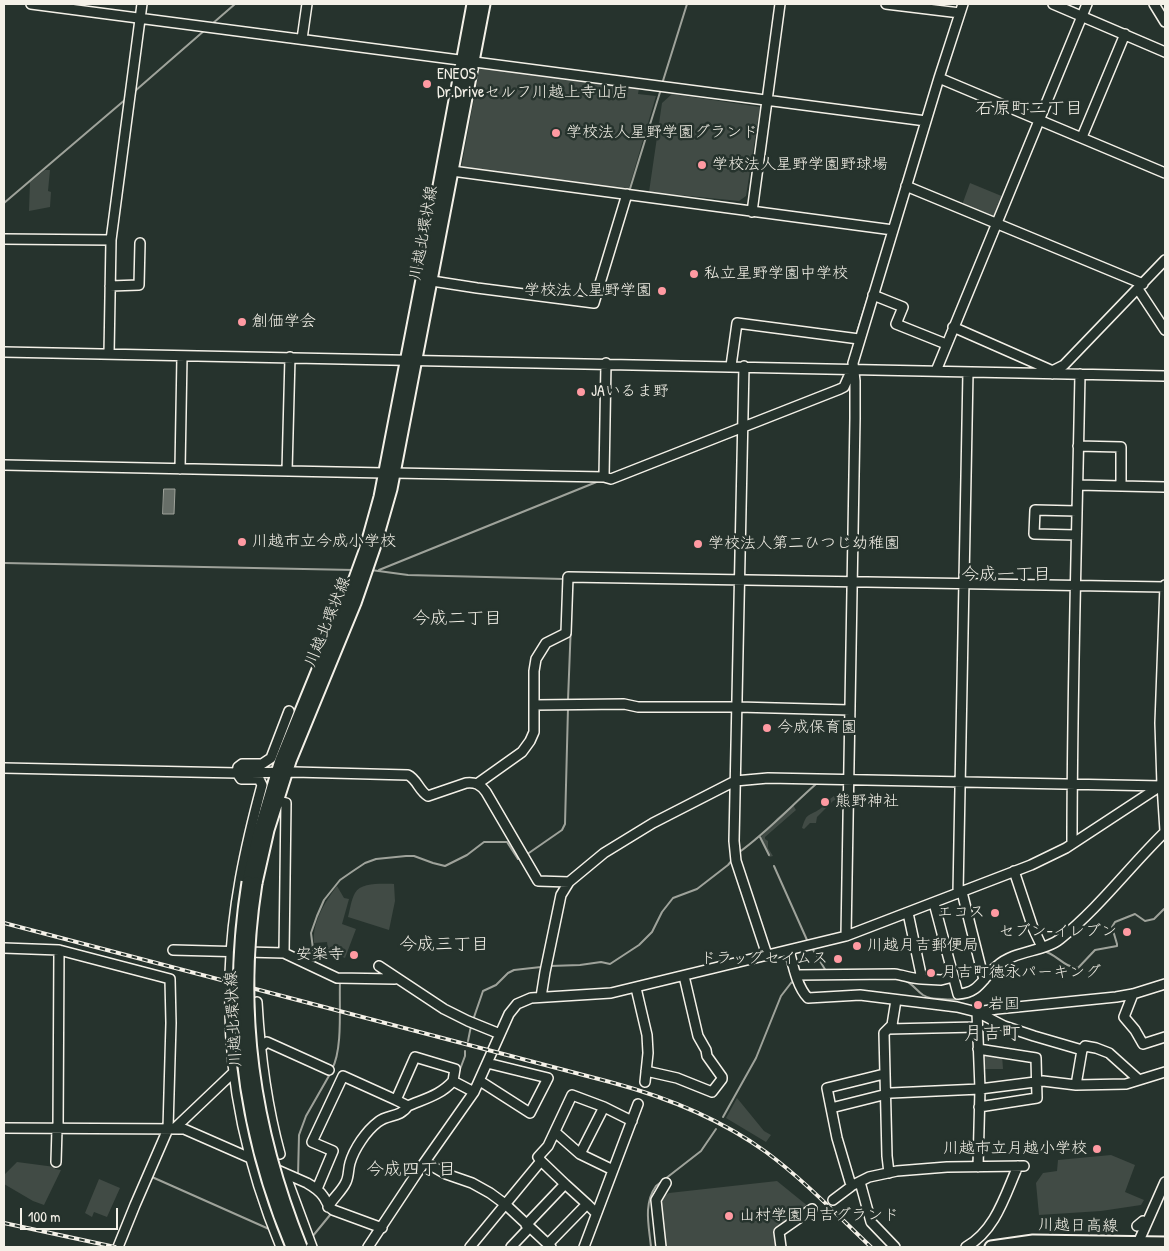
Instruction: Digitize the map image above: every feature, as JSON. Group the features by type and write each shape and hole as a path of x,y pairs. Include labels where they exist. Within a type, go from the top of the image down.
{"main road":[{"name":"川越北環状線","path":"412,360 432,281 452,171 473,4"},
{"name":"川越北環状線","path":"301,1247 284,1204 272,1166 262,1126 252,1070 248,1030 247,975 252,883 260,830 282,772 358,595 375,546 412,360 467,61 484,4"},
{"name":"川越北環状線","path":"282,772 277,801 252,883 242,924 239,1008 244,1071 254,1128 279,1214 292,1247"},
{"name":"川越日高線","path":"991,1247 1019,1242 1057,1241 1160,1243"}],"street":[{"path":"31,4 926,121"},
{"path":"109,354 111,240 142,4"},
{"path":"302,39 307,4"},
{"path":"752,212 780,4"},
{"path":"886,4 960,13"},
{"path":"4,465 604,477 611,479 742,425 844,387 852,369 859,339 963,4"},
{"path":"1053,4 1165,52"},
{"path":"936,371 1086,4"},
{"path":"1154,4 1165,22"},
{"path":"1082,137 1125,34"},
{"path":"939,78 1165,173"},
{"path":"452,171 893,230"},
{"path":"906,186 996,222 1141,287 1165,330"},
{"path":"432,281 594,303 626,194"},
{"path":"4,239 111,240"},
{"path":"110,286 139,285 140,243"},
{"path":"1053,372 1064,365 1165,260"},
{"path":"873,294 903,307 896,324 946,344"},
{"path":"731,366 738,323 859,339"},
{"path":"953,327 1053,372"},
{"path":"4,352 968,372 1053,372 1165,376"},
{"path":"180,469 182,356"},
{"path":"287,470 290,357"},
{"path":"604,477 606,364"},
{"path":"744,366 735,851 736,862 767,956"},
{"path":"846,936 855,392 855,375 852,369"},
{"path":"968,372 963,584 960,892 984,980"},
{"path":"1072,844 1074,586 1080,374"},
{"path":"1078,446 1121,447 1121,486"},
{"path":"1078,485 1165,487"},
{"path":"1076,535 1034,534 1035,510 1077,511"},
{"path":"478,784 517,756 526,747 534,732 534,671 536,659 546,644 566,633 568,577 1165,587 1164,662 1160,724 1165,832 1097,904 1058,941 1006,959 970,993 958,994"},
{"path":"534,705 624,704 638,707 850,710"},
{"path":"230,974 230,951 239,881 262,785 258,780 241,779 237,772 238,767 242,764 262,764 272,758 289,711"},
{"path":"4,768 408,775 413,778 428,796 466,783 478,784 486,792 538,881 569,882"},
{"path":"541,997 561,895 569,882 604,853 653,823 735,781 768,778 1164,785"},
{"path":"368,1247 474,1092 509,1014 524,999 611,993 846,936 1031,865 1072,844 1164,785"},
{"path":"277,801 286,803 284,953"},
{"path":"1014,871 1033,928 1042,947"},
{"path":"934,903 958,994 957,1007"},
{"path":"908,913 922,979"},
{"path":"4,948 59,950 170,979 172,1128"},
{"path":"56,1162 59,950"},
{"path":"173,950 284,953 337,978 397,978"},
{"path":"789,950 798,979 808,998 860,995 957,1007 977,1012 1012,1028 1082,1050"},
{"path":"379,966 444,1009 500,1034"},
{"path":"798,979 829,975 894,974 905,975 914,979 941,980 953,977"},
{"path":"646,1071 677,1078 712,1092 722,1079 722,1076 707,1056 695,1028 684,976"},
{"path":"977,1012 1103,999 1133,994 1165,984"},
{"path":"636,988 647,1035 646,1082"},
{"path":"230,993 233,1072 242,1122 251,1158 281,1247"},
{"path":"1133,994 1124,1014 1125,1020 1135,1030 1143,1044 1165,1037"},
{"path":"889,1173 884,1033 892,1025 896,1000"},
{"path":"257,1002 265,1088 280,1154"},
{"path":"977,1012 980,1089 978,1166"},
{"path":"888,1029 978,1026"},
{"path":"118,1247 135,1205 172,1128 267,1042 408,1106"},
{"path":"1076,1085 1082,1050 1086,1046 1109,1053 1138,1079"},
{"path":"978,1049 1036,1058 1037,1098 979,1107"},
{"path":"328,1207 349,1177 349,1164 358,1145 378,1121 403,1112 408,1106 438,1094 447,1088 453,1081 455,1069 414,1056 396,1100"},
{"path":"480,1081 530,1113 548,1078 487,1064"},
{"path":"831,1108 886,1094 980,1089 1043,1081 1076,1085 1126,1084 1165,1072"},
{"path":"317,1189 333,1151 312,1142 336,1073"},
{"path":"856,1184 850,1182 837,1138 827,1088 884,1074"},
{"path":"453,1081 474,1092"},
{"path":"596,1212 538,1157 548,1146 572,1096 604,1107 632,1121"},
{"path":"584,1247 638,1104"},
{"path":"580,1154 604,1107"},
{"path":"4,1128 184,1129 317,1189 324,1197 328,1207 352,1218 382,1228"},
{"path":"555,1132 580,1154 613,1170"},
{"path":"470,1247 541,1161"},
{"path":"425,1162 446,1174 490,1193 505,1204 549,1246 587,1204"},
{"path":"833,1200 870,1177 897,1170 1021,1166 994,1221 966,1247"},
{"path":"285,1174 312,1247"},
{"path":"1138,1243 1165,1182"},
{"path":"662,1247 656,1200 666,1183"},
{"path":"511,1247 565,1184"},
{"path":"856,1184 871,1222 895,1247"},
{"path":"1154,1223 1165,1197"},
{"path":"782,1247 779,1232 812,1209"}],"shaded area":[{"name":"学校法人星野学園グランド","path":"480,66 639,88 638,94 656,96 628,191 461,169"},
{"name":"学校法人星野学園野球場","path":"672,94 760,107 746,196 739,201 649,192 662,103"},
{"path":"45,170 50,170 48,191 51,192 50,207 29,211 30,182"},
{"path":"970,183 1004,197 995,219 962,205"},
{"path":"164,489 175,489 174,514 163,514"},
{"path":"834,796 838,797 837,799 817,817 816,823 810,823 804,829 802,828 808,816 820,809"},
{"path":"793,805 796,810 765,837 768,841 768,848 773,856 769,857 761,837 777,818"},
{"path":"373,884 394,884 395,901 389,930 348,917 352,899 358,889"},
{"path":"337,886 344,898 349,899 342,924 356,929 345,958 328,951 327,942 314,943 317,920"},
{"path":"982,1054 1002,1055 1003,1069 982,1069"},
{"path":"737,1098 764,1131 771,1135 766,1142 726,1118"},
{"path":"1111,1155 1135,1165 1125,1192 1144,1200 1141,1205 1101,1211 1039,1215 1036,1183 1043,1173 1057,1171 1058,1160"},
{"path":"17,1162 55,1167 55,1169 61,1170 44,1205 33,1201 4,1184 4,1175"},
{"path":"99,1179 120,1188 107,1217 94,1212 92,1217 85,1213"},
{"name":"山村学園月吉グランド","path":"777,1181 809,1207 777,1231 780,1247 665,1247 659,1199 669,1193"}],"waterway":[{"path":"212,24 235,4"},
{"path":"662,84 687,4"},
{"path":"952,25 954,16"},
{"path":"135,91 205,30"},
{"path":"629,192 661,89"},
{"path":"4,203 126,99"},
{"path":"856,335 874,278"},
{"path":"379,570 599,481"},
{"path":"4,563 354,570"},
{"path":"371,570 408,575 564,579"},
{"path":"568,700 571,623"},
{"path":"526,855 562,830 565,824 568,708"},
{"path":"738,853 816,784"},
{"path":"760,837 769,855"},
{"path":"315,965 311,933 324,900 340,880 365,863 376,859 414,856 445,866 467,855 484,842 507,842 518,859"},
{"path":"550,966 601,962 610,964 639,945 652,932 662,912 673,898 697,889 733,859"},
{"path":"774,866 807,940"},
{"path":"1043,951 1068,965 1078,968 1095,950 1117,946 1112,927 1115,922 1135,914 1145,921 1154,919 1164,909"},
{"path":"812,948 826,971"},
{"path":"473,1020 483,991 496,985 508,973 514,970 541,967"},
{"path":"904,980 927,997 952,1000 967,998 979,992 995,973"},
{"path":"822,979 900,979"},
{"path":"723,1117 756,1058 781,996 791,983 795,981"},
{"path":"332,1069 338,1050 340,982"},
{"path":"468,1041 471,1026"},
{"path":"459,1072 465,1051"},
{"path":"298,1176 299,1135 306,1116 330,1074"},
{"path":"651,1247 648,1208 652,1193 656,1186 701,1151 716,1129"},
{"path":"152,1177 269,1229"},
{"path":"312,1237 330,1215"}],"railway":[{"path":"4,923 651,1094 711,1119 766,1152 807,1186 871,1247"},
{"path":"4,1223 115,1247"}],"place":[{"name":"ENEOS Dr.Driveセルフ川越上寺山店","path":"427,84"},
{"name":"学校法人星野学園グランド","path":"556,133"},
{"name":"学校法人星野学園野球場","path":"702,165"},
{"name":"私立星野学園中学校","path":"694,274"},
{"name":"学校法人星野学園","path":"662,291"},
{"name":"創価学会","path":"242,322"},
{"name":"JAいるま野","path":"581,392"},
{"name":"川越市立今成小学校","path":"242,542"},
{"name":"学校法人第二ひつじ幼稚園","path":"698,544"},
{"name":"今成保育園","path":"767,728"},
{"name":"熊野神社","path":"825,802"},
{"name":"エコス","path":"995,913"},
{"name":"セブン-イレブン","path":"1127,932"},
{"name":"川越月吉郵便局","path":"857,946"},
{"name":"安楽寺","path":"354,955"},
{"name":"ドラッグセイムス","path":"838,959"},
{"name":"月吉町徳永パーキング","path":"931,973"},
{"name":"岩国","path":"978,1005"},
{"name":"川越市立月越小学校","path":"1097,1149"},
{"name":"山村学園月吉グランド","path":"729,1216"}],"district":[{"name":"石原町二丁目","path":"1029,109"},
{"name":"今成一丁目","path":"1006,575"},
{"name":"今成二丁目","path":"457,619"},
{"name":"今成三丁目","path":"444,945"},
{"name":"月吉町","path":"992,1034"},
{"name":"今成四丁目","path":"411,1170"}]}
